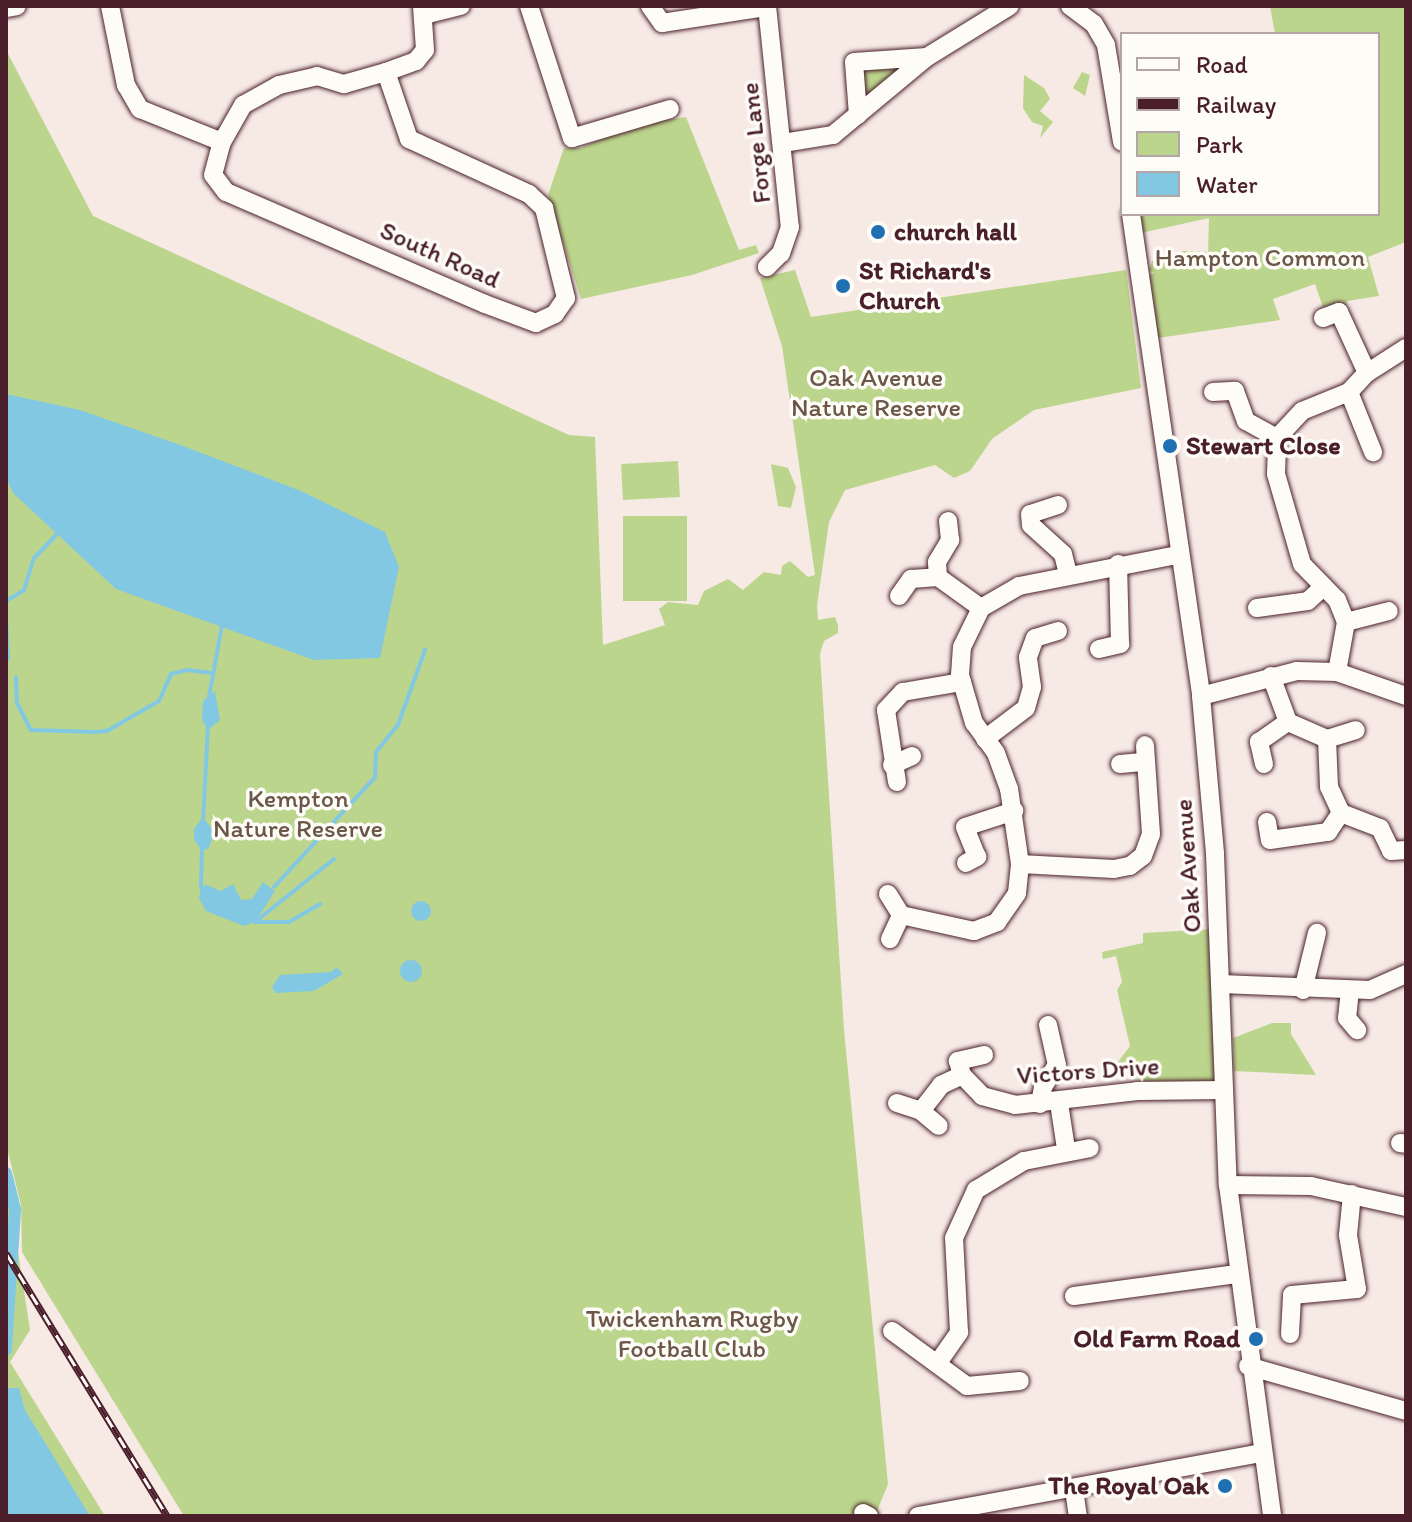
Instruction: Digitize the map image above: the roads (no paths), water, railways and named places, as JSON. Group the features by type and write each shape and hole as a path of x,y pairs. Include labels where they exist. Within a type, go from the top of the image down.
{"street":[{"path":"6,8 17,6"},
{"path":"110,6 126,85 140,109 222,142"},
{"path":"423,10 461,6"},
{"path":"529,6 572,138 670,109"},
{"path":"650,6 662,23 767,7"},
{"path":"783,143 833,135 927,57 1010,6"},
{"path":"1070,6 1094,24 1113,71 1120,126"},
{"name":"Forge Lane","path":"767,7 790,227 781,253 767,267"},
{"name":"South Road","path":"386,72 409,139 529,194 544,208 566,298 555,314 536,323 226,192 213,175 222,142 243,105 279,85 317,76 344,84 416,61 425,50 423,10"},
{"path":"858,115 854,62 927,57"},
{"name":"Oak Avenue","path":"1131,216 1177,555 1201,696 1221,984 1222,1090 1228,1185 1248,1366 1272,1516"},
{"path":"1323,318 1339,312 1367,373"},
{"path":"1337,672 1346,622 1337,600 1302,564 1285,514 1275,463 1277,438 1302,411 1349,392 1367,373 1406,348"},
{"path":"1213,392 1235,391 1246,421 1277,438"},
{"path":"1349,392 1373,452"},
{"path":"1058,505 1030,514 1031,525 1063,554 1068,574"},
{"path":"938,577 937,562 950,540 948,521"},
{"path":"888,894 901,915 974,931 997,922 1015,899 1020,864 1014,811 996,753 974,723 962,682 962,647 981,608 1019,586 1118,564 1177,555"},
{"path":"1099,649 1120,644 1118,564"},
{"path":"899,596 906,575 938,577 981,608"},
{"path":"1257,608 1308,601 1323,587"},
{"path":"1346,622 1389,611"},
{"path":"985,739 1026,708 1032,687 1028,657 1035,638 1058,631"},
{"path":"1201,696 1271,676 1337,672 1406,696"},
{"path":"1271,676 1288,722 1327,739 1356,730"},
{"path":"912,756 895,773 886,710 903,692 962,682"},
{"path":"1264,764 1259,742 1288,722"},
{"path":"1327,739 1329,787 1341,813 1380,828 1391,851 1406,850"},
{"path":"1020,864 1114,869 1136,862 1151,834 1145,753 1120,764"},
{"path":"966,863 977,857 959,830 1014,811"},
{"path":"1269,839 1328,832 1341,813"},
{"path":"890,939 901,915"},
{"path":"1303,990 1317,933"},
{"path":"1221,984 1303,990 1370,990 1406,974"},
{"path":"1350,990 1347,1018 1357,1030"},
{"path":"1056,1035 1057,1065 1043,1087 1066,1149"},
{"name":"Victors Drive","path":"984,1055 958,1061 962,1075 982,1096 1015,1105 1050,1104 1137,1091 1222,1090"},
{"path":"921,1111 941,1085 962,1075"},
{"path":"897,1103 921,1111 939,1126"},
{"path":"937,1364 959,1332 954,1238 976,1190 1010,1167 1066,1149 1090,1148"},
{"path":"1228,1185 1279,1183 1352,1194 1406,1207"},
{"path":"1290,1334 1292,1295 1357,1289 1348,1235 1352,1194"},
{"path":"1074,1296 1237,1274"},
{"path":"892,1331 967,1386 1020,1381"},
{"path":"1248,1366 1406,1411"},
{"path":"918,1516 1261,1453"},
{"path":"1074,1489 1078,1516"}],"water":[{"path":"6,394 80,410 183,446 301,491 385,532 399,567 380,658 314,660 116,589 13,493 6,477"},
{"path":"215,691 220,720 208,730 202,720 203,701"},
{"path":"203,817 214,832 209,848 202,851 194,840 194,829"},
{"path":"263,882 275,891 255,922 244,926 206,911 199,898 201,887 207,885 221,891 233,884 241,900 252,899"},
{"path":"417,901 425,901 431,911 425,921 417,921 411,915 411,907"},
{"path":"411,960 419,963 422,971 419,979 411,982 403,979 400,971 403,963"},
{"path":"337,967 343,974 314,991 275,993 272,987 280,975 331,972"},
{"path":"6,1388 19,1388 25,1410 90,1516 6,1516"}],"waterway":[{"path":"6,601 24,590 34,558 57,534"},
{"path":"6,617 8,659"},
{"path":"209,697 222,625"},
{"path":"274,887 375,777 376,752 398,725 425,650"},
{"path":"16,677 17,703 31,730 95,732 107,731 159,701 171,674 187,670 210,673"},
{"path":"203,821 208,726"},
{"path":"201,887 202,846"},
{"path":"255,922 334,859"},
{"path":"257,922 289,922 320,904"},
{"path":"6,1173 15,1210 6,1350"}],"railway":[{"path":"6,1253 167,1516"}],"place":[{"name":"church hall","path":"878,232"},
{"name":"St Richard's Church","path":"843,286"},
{"name":"Stewart Close","path":"1170,446"},
{"name":"Old Farm Road","path":"1256,1339"},
{"name":"The Royal Oak","path":"1225,1486"}],"park label":[{"name":"Hampton Common","path":"1260,258"},
{"name":"Oak Avenue Nature Reserve","path":"876,393"},
{"name":"Kempton Nature Reserve","path":"298,814"},
{"name":"Twickenham Rugby Football Club","path":"692,1334"}]}
